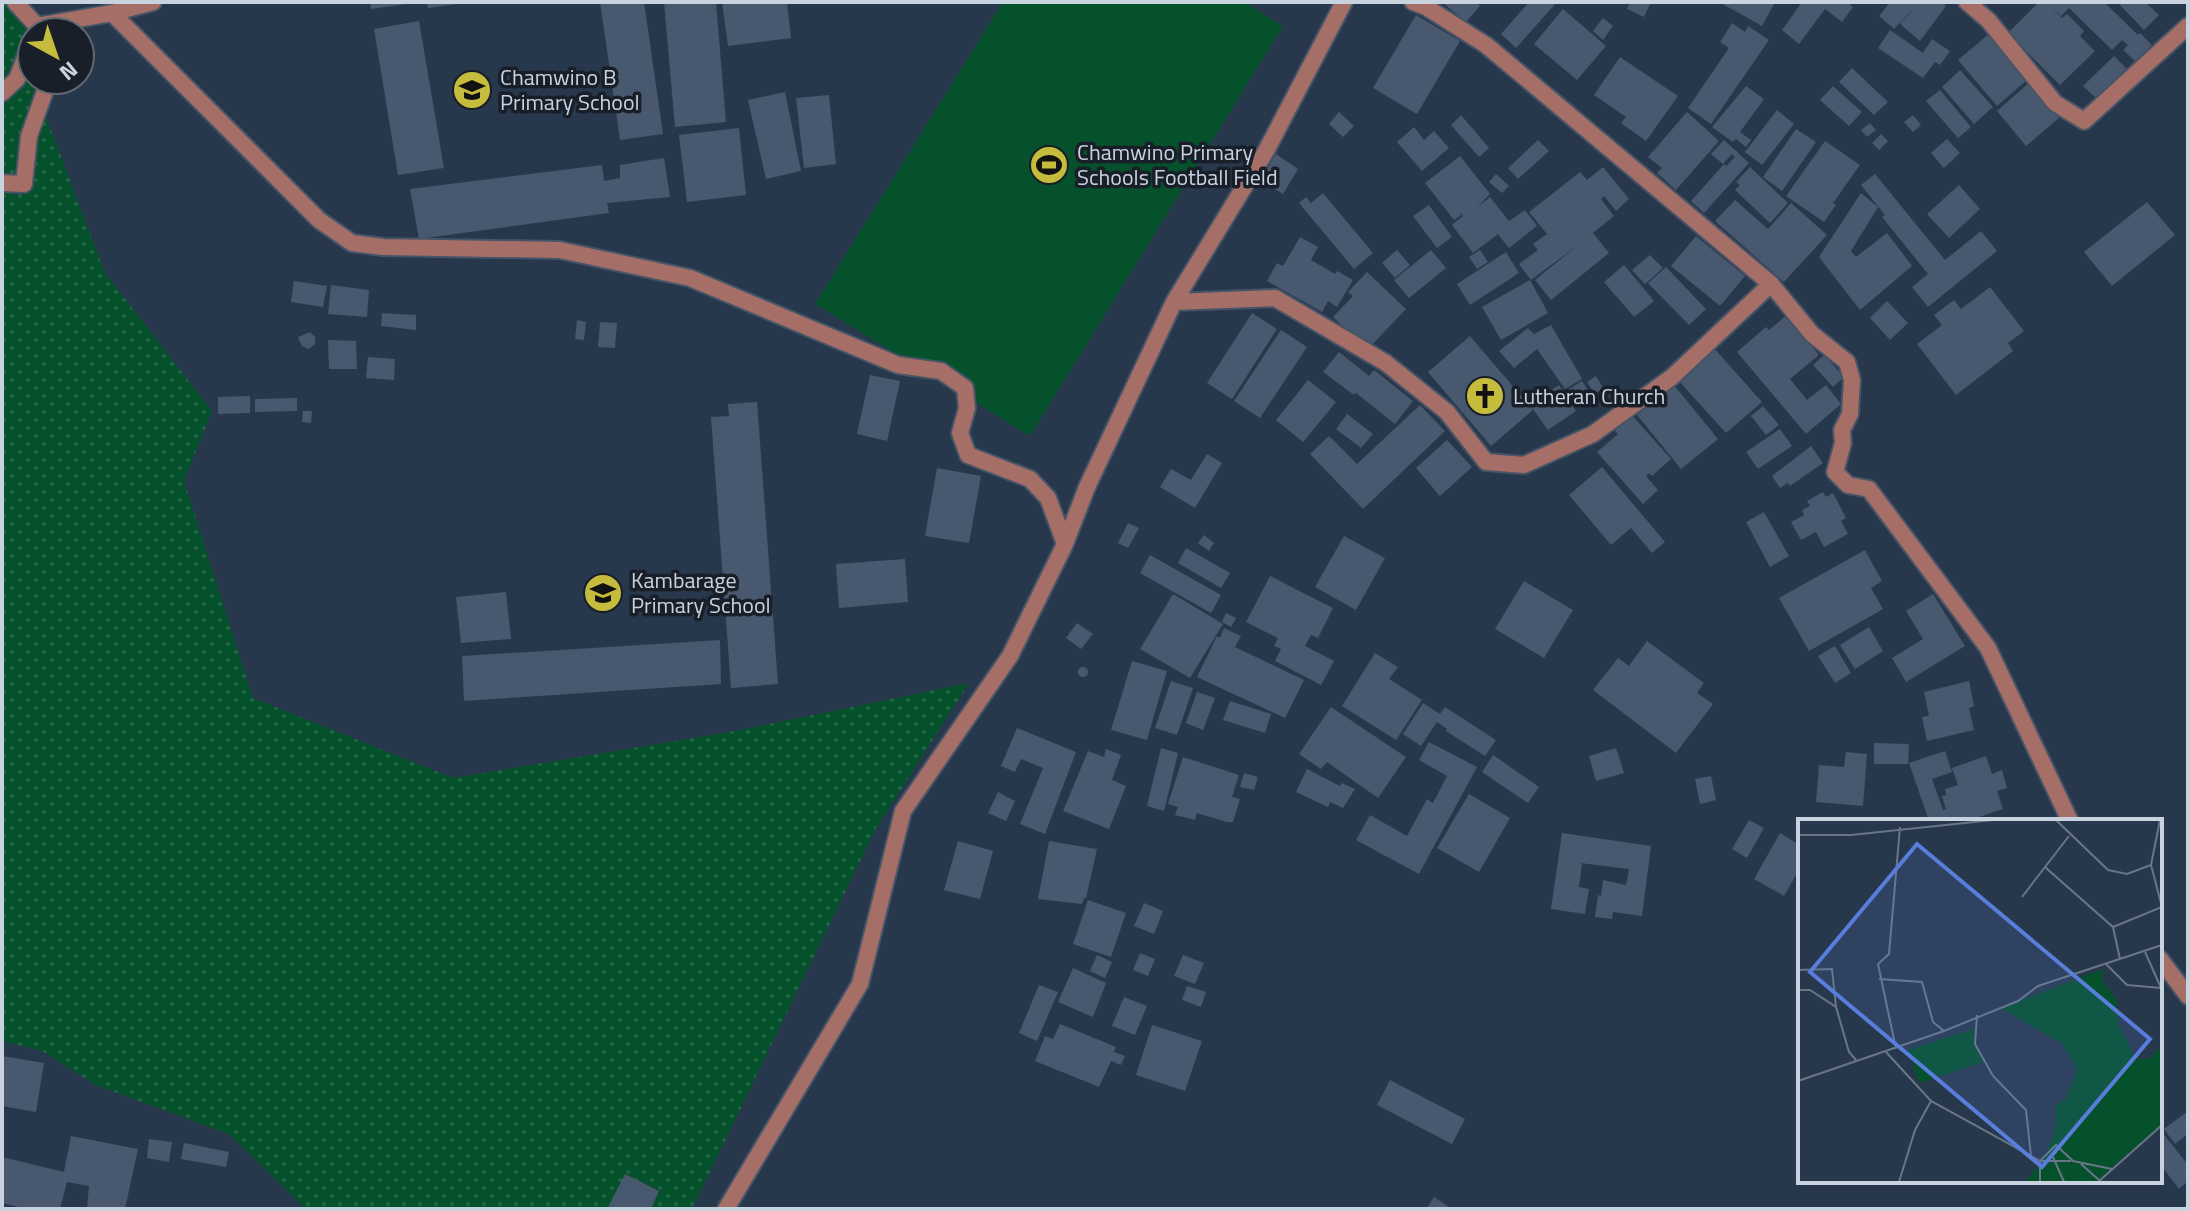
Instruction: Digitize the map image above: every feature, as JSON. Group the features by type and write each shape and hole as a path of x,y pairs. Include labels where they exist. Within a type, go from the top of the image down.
{"street":[{"path":"96,17 153,2"},
{"path":"726,1209 860,984 903,811 1010,656 1065,544 1087,487 1174,302 1266,151 1344,2"},
{"path":"1413,2 1486,45 1771,284 1812,334 1847,362 1852,380 1850,414 1842,430 1843,443 1835,472 1848,485 1869,489 1988,648 2069,819"},
{"path":"1967,2 1989,21 2055,103 2084,121 2188,26"},
{"path":"112,13 319,220 352,243 383,247 560,250 690,278 898,365 941,371 965,388 967,408 960,433 968,455 1030,479 1048,498 1065,544"},
{"path":"2,183 24,184 29,136 43,96"},
{"path":"1174,302 1275,298 1386,363 1447,412 1486,462 1524,465 1593,434 1672,377 1771,284"},
{"path":"2162,962 2188,996"}],"green space":[{"path":"2,2 27,2 27,16 16,16 16,96 38,96 105,273 212,411 184,481 253,698 453,778 735,731 969,683 875,830 692,1209 306,1209 229,1134 96,1085 42,1051 2,1041"},
{"name":"Chamwino Primary Schools Football Field","path":"1003,2 1244,2 1283,26 1030,436 815,304"}],"building":[{"path":"370,2 407,2 407,4 371,9"},
{"path":"427,2 457,2 457,4 428,8"},
{"path":"600,2 644,2 663,134 620,140"},
{"path":"664,2 716,2 726,122 675,127"},
{"path":"722,2 787,2 791,38 728,46"},
{"path":"1442,2 1475,2 1480,6 1466,22"},
{"path":"1529,2 1557,2 1516,48 1501,34"},
{"path":"1630,2 1651,2 1644,17 1627,9"},
{"path":"1719,2 1770,2 1774,4 1762,26"},
{"path":"1802,2 1847,2 1853,7 1842,22 1825,9 1799,44 1782,30"},
{"path":"1890,2 1942,2 1946,6 1920,41 1900,24 1918,4 1894,29 1879,16"},
{"path":"2039,2 2104,2 2152,45 2135,61 2123,50 2128,45 2122,40 2112,50 2069,8 2061,16 2049,4 2062,18 2067,14 2084,31 2080,36 2095,51 2060,85 2008,33"},
{"path":"2117,2 2145,2 2159,15 2144,30"},
{"path":"1563,9 1606,46 1577,80 1534,44"},
{"path":"1416,15 1460,41 1417,114 1373,88"},
{"path":"1603,18 1613,26 1603,40 1593,31"},
{"path":"419,21 444,168 398,175 374,29"},
{"path":"1732,23 1745,32 1748,26 1769,40 1711,124 1688,108 1729,48 1720,42"},
{"path":"1890,30 1923,53 1932,39 1950,51 1940,65 1935,62 1923,78 1878,48"},
{"path":"1989,34 2028,79 1997,106 1958,60"},
{"path":"2114,56 2127,69 2097,99 2083,86"},
{"path":"1620,57 1678,96 1646,141 1621,123 1626,117 1594,95"},
{"path":"1852,68 1888,102 1874,115 1839,82"},
{"path":"1960,70 1993,107 1974,124 1942,87"},
{"path":"2030,82 2060,117 2026,146 1997,111"},
{"path":"1746,86 1764,99 1740,132 1751,140 1746,147 1712,127"},
{"path":"1833,86 1862,112 1849,126 1820,100"},
{"path":"1940,90 1971,127 1958,138 1926,101"},
{"path":"785,92 801,171 766,179 748,100"},
{"path":"829,95 836,164 804,168 796,98"},
{"path":"1777,110 1794,124 1762,165 1745,152"},
{"path":"1339,112 1354,126 1343,137 1329,124"},
{"path":"1687,112 1719,141 1676,190 1657,173 1662,168 1648,157"},
{"path":"1461,115 1489,148 1479,157 1451,125"},
{"path":"1913,115 1921,125 1913,132 1904,122"},
{"path":"1870,123 1876,130 1867,137 1861,130"},
{"path":"1414,127 1424,140 1434,131 1449,148 1422,171 1397,142"},
{"path":"739,128 746,195 687,202 679,135"},
{"path":"1796,129 1816,142 1782,191 1763,177"},
{"path":"1881,134 1888,141 1879,150 1872,143"},
{"path":"1947,139 1960,153 1944,168 1931,153"},
{"path":"1538,140 1549,151 1518,179 1508,168"},
{"path":"1724,140 1749,163 1704,213 1691,201 1724,164 1726,166 1735,157 1732,154 1723,164 1711,154"},
{"path":"1825,141 1860,165 1833,203 1836,205 1824,222 1786,196"},
{"path":"1276,154 1298,169 1283,194 1260,180"},
{"path":"1460,156 1490,194 1476,208 1490,197 1509,221 1525,210 1537,226 1509,248 1498,234 1473,253 1452,225 1463,216 1460,211 1461,215 1454,220 1425,183"},
{"path":"664,158 670,197 607,203 609,213 419,239 410,189 602,165 604,181 620,178 620,165"},
{"path":"1603,167 1629,199 1616,211 1604,196 1601,199 1614,216 1593,233 1609,253 1551,300 1535,280 1578,245 1531,280 1519,264 1538,250 1533,244 1547,234 1529,212 1580,172 1587,180"},
{"path":"1750,167 1788,203 1770,223 1735,190 1740,185 1736,182"},
{"path":"1496,174 1509,186 1502,193 1489,182"},
{"path":"1875,174 1945,260 1981,231 1997,251 1928,307 1912,287 1928,274 1882,217 1885,215 1861,185"},
{"path":"1959,185 1980,209 1949,238 1927,214"},
{"path":"1323,193 1373,253 1354,269 1299,203 1306,197 1311,203"},
{"path":"1861,193 1878,207 1851,251 1856,257 1887,233 1912,266 1860,310 1819,257"},
{"path":"1735,200 1768,229 1791,203 1827,235 1784,282 1715,221"},
{"path":"2147,202 2175,235 2112,286 2084,252"},
{"path":"1429,205 1452,237 1437,248 1413,216"},
{"path":"1696,236 1745,276 1720,306 1671,266"},
{"path":"1300,237 1318,247 1311,260 1353,280 1337,307 1328,301 1322,312 1267,281 1277,263 1283,266"},
{"path":"1397,250 1410,265 1395,278 1382,263"},
{"path":"1431,250 1446,268 1409,298 1394,280"},
{"path":"1480,250 1488,262 1477,269 1469,257"},
{"path":"1506,252 1519,273 1470,305 1457,284"},
{"path":"1650,255 1663,268 1645,284 1632,270"},
{"path":"1624,265 1654,301 1634,317 1604,282"},
{"path":"1666,267 1706,309 1689,325 1648,283"},
{"path":"1367,272 1406,309 1367,350 1333,317 1353,296 1348,292"},
{"path":"1530,280 1548,313 1501,340 1482,307"},
{"path":"294,281 327,286 323,307 291,302"},
{"path":"331,285 369,290 367,317 328,314"},
{"path":"1990,287 2024,331 2008,343 2013,351 1956,395 1917,344 1942,325 1934,315 1954,300 1961,309"},
{"path":"1887,301 1908,323 1890,340 1870,318"},
{"path":"382,313 416,315 416,330 381,326"},
{"path":"1252,313 1277,329 1232,399 1207,383"},
{"path":"1786,316 1819,355 1790,379 1807,400 1826,385 1841,404 1806,434 1737,352 1766,327 1769,330"},
{"path":"577,320 586,322 584,340 575,339"},
{"path":"600,322 617,323 615,348 598,347"},
{"path":"1551,325 1582,379 1565,389 1537,349 1514,368 1499,351 1528,328 1534,334"},
{"path":"1281,330 1307,347 1260,418 1234,401"},
{"path":"310,332 315,337 315,344 309,349 302,346 298,337"},
{"path":"1470,336 1533,410 1491,446 1428,372"},
{"path":"328,340 356,341 357,369 329,369"},
{"path":"1714,348 1762,402 1726,433 1678,380"},
{"path":"1339,352 1369,376 1374,370 1413,401 1395,424 1323,372"},
{"path":"1824,355 1844,377 1833,387 1813,365"},
{"path":"368,357 395,359 394,380 366,378"},
{"path":"870,375 900,381 887,441 857,434"},
{"path":"1596,376 1603,388 1595,394 1587,382"},
{"path":"1308,380 1336,402 1303,442 1276,420"},
{"path":"1582,381 1591,395 1576,405 1566,391"},
{"path":"1559,385 1576,411 1548,430 1530,405"},
{"path":"1674,385 1718,439 1681,469 1637,415"},
{"path":"250,396 250,413 218,414 218,397"},
{"path":"297,398 297,411 255,412 255,399"},
{"path":"757,402 778,684 731,688 711,417 729,416 728,404"},
{"path":"1420,405 1445,431 1363,509 1310,454 1329,436 1357,464"},
{"path":"1763,406 1779,425 1766,435 1751,416"},
{"path":"303,411 312,411 311,423 302,422"},
{"path":"1629,412 1671,459 1652,476 1649,473 1646,476 1658,490 1643,504 1597,452 1618,434 1612,427"},
{"path":"1347,414 1373,434 1361,448 1336,429"},
{"path":"1780,429 1792,446 1758,469 1746,452"},
{"path":"1447,440 1472,467 1440,496 1416,468"},
{"path":"1811,446 1823,463 1790,486 1788,483 1780,488 1772,476"},
{"path":"1207,454 1222,463 1195,508 1160,487 1171,469 1191,480"},
{"path":"1602,467 1665,542 1652,553 1631,528 1611,545 1569,495"},
{"path":"937,468 981,476 969,543 925,536"},
{"path":"1823,492 1826,497 1833,493 1846,518 1841,521 1848,534 1824,547 1816,532 1801,540 1791,522 1804,515 1802,510 1810,506 1807,501"},
{"path":"1764,512 1789,556 1770,567 1746,522"},
{"path":"1128,523 1139,528 1128,548 1118,543"},
{"path":"1204,535 1214,543 1209,551 1198,543"},
{"path":"1344,536 1385,558 1356,610 1315,587"},
{"path":"1186,548 1230,573 1221,588 1178,563"},
{"path":"1865,550 1882,581 1871,588 1883,609 1809,651 1779,598"},
{"path":"1150,555 1221,595 1211,613 1140,573"},
{"path":"905,559 908,602 839,608 836,564"},
{"path":"1270,576 1333,608 1318,638 1311,635 1305,646 1334,661 1321,685 1275,661 1281,649 1274,646 1278,638 1246,622"},
{"path":"1524,581 1573,610 1544,658 1495,629"},
{"path":"506,592 511,639 461,643 456,597"},
{"path":"1173,594 1223,624 1190,678 1140,649"},
{"path":"1933,594 1965,646 1906,682 1892,658 1923,639 1906,611"},
{"path":"1226,613 1236,618 1231,627 1222,622"},
{"path":"1077,623 1093,634 1081,649 1066,638"},
{"path":"1869,627 1883,651 1855,669 1840,645"},
{"path":"1224,628 1241,636 1235,647 1304,680 1285,718 1197,677"},
{"path":"720,640 721,684 464,701 462,656"},
{"path":"1647,641 1704,683 1697,693 1713,704 1676,753 1593,690 1618,658 1629,666"},
{"path":"1835,646 1851,673 1835,683 1818,656"},
{"path":"1375,653 1398,667 1389,679 1422,700 1396,740 1342,706"},
{"path":"1132,661 1167,671 1147,740 1111,730"},
{"path":"1083,667 1088,672 1083,677 1078,672"},
{"path":"1171,681 1193,688 1177,735 1155,728"},
{"path":"1969,681 1974,706 1969,708 1974,730 1927,741 1922,717 1929,716 1924,692"},
{"path":"1197,692 1215,698 1203,730 1186,723"},
{"path":"1230,701 1271,714 1265,733 1223,720"},
{"path":"1423,703 1440,714 1445,707 1496,740 1485,756 1437,722 1421,746 1403,734"},
{"path":"1331,707 1406,757 1378,798 1327,762 1321,769 1299,754"},
{"path":"1017,728 1076,752 1045,834 1020,824 1043,768 1021,759 1015,772 1001,766"},
{"path":"1429,742 1477,767 1419,874 1356,840 1370,815 1407,836 1427,799 1433,803 1447,776 1419,760"},
{"path":"1874,743 1909,744 1908,764 1874,764"},
{"path":"1161,748 1178,753 1164,811 1147,806"},
{"path":"1616,748 1624,773 1596,781 1589,756"},
{"path":"1106,749 1121,755 1112,780 1126,786 1109,829 1063,811 1088,751 1104,757"},
{"path":"1945,751 1952,772 1932,779 1943,810 1946,809 1942,796 1946,795 1945,789 1958,785 1952,768 1986,756 1992,774 2002,770 2007,788 1997,791 2003,809 1973,819 1928,819 1909,763"},
{"path":"1846,752 1867,754 1863,806 1816,802 1819,765 1844,767"},
{"path":"1493,755 1539,787 1528,803 1482,772"},
{"path":"1183,757 1239,775 1232,797 1240,799 1233,822 1197,813 1195,820 1175,815 1178,807 1168,804"},
{"path":"1307,769 1340,786 1342,783 1355,789 1343,808 1330,802 1328,807 1296,792"},
{"path":"1244,773 1258,777 1254,790 1240,787"},
{"path":"1711,776 1716,800 1700,804 1695,779"},
{"path":"998,792 1015,801 1006,821 988,813"},
{"path":"1469,794 1510,818 1479,872 1437,848"},
{"path":"1749,820 1764,828 1747,858 1732,849"},
{"path":"1562,833 1651,846 1642,916 1613,912 1612,919 1595,917 1603,880 1626,885 1629,869 1580,863 1579,887 1589,889 1585,914 1551,909"},
{"path":"1780,833 1798,844 1798,872 1784,896 1754,879"},
{"path":"958,841 993,851 980,899 944,890"},
{"path":"1049,841 1097,849 1082,904 1038,899"},
{"path":"1088,900 1126,913 1111,957 1073,944"},
{"path":"1144,903 1163,911 1154,934 1134,926"},
{"path":"1140,953 1155,959 1148,976 1133,970"},
{"path":"1097,955 1112,962 1105,978 1090,971"},
{"path":"1183,955 1204,963 1195,984 1174,976"},
{"path":"1073,968 1106,983 1093,1017 1058,1002"},
{"path":"1039,985 1058,992 1037,1041 1019,1033"},
{"path":"1187,986 1206,992 1201,1007 1182,1000"},
{"path":"1124,997 1147,1006 1135,1035 1112,1026"},
{"path":"1060,1024 1116,1047 1114,1052 1125,1056 1121,1065 1111,1061 1099,1087 1035,1061 1045,1036 1053,1039"},
{"path":"1152,1025 1202,1041 1185,1091 1136,1075"},
{"path":"2,1056 44,1063 36,1112 2,1106"},
{"path":"1390,1080 1465,1119 1452,1144 1377,1105"},
{"path":"2188,1111 2188,1134 2175,1144 2164,1129"},
{"path":"2162,1132 2188,1165 2188,1181 2179,1189 2162,1167"},
{"path":"71,1136 138,1149 125,1209 87,1209 89,1186 67,1182 60,1209 27,1209 2,1203 2,1157 64,1172"},
{"path":"149,1139 172,1142 169,1162 147,1158"},
{"path":"184,1143 229,1152 226,1167 181,1159"},
{"path":"625,1174 659,1191 651,1209 607,1209"},
{"path":"1434,1197 1452,1209 1426,1209"}],"place":[{"name":"Chamwino B Primary School","path":"472,90"},
{"name":"Chamwino Primary Schools Football Field","path":"1049,165"},
{"name":"Lutheran Church","path":"1485,396"},
{"name":"Kambarage Primary School","path":"603,593"}]}
